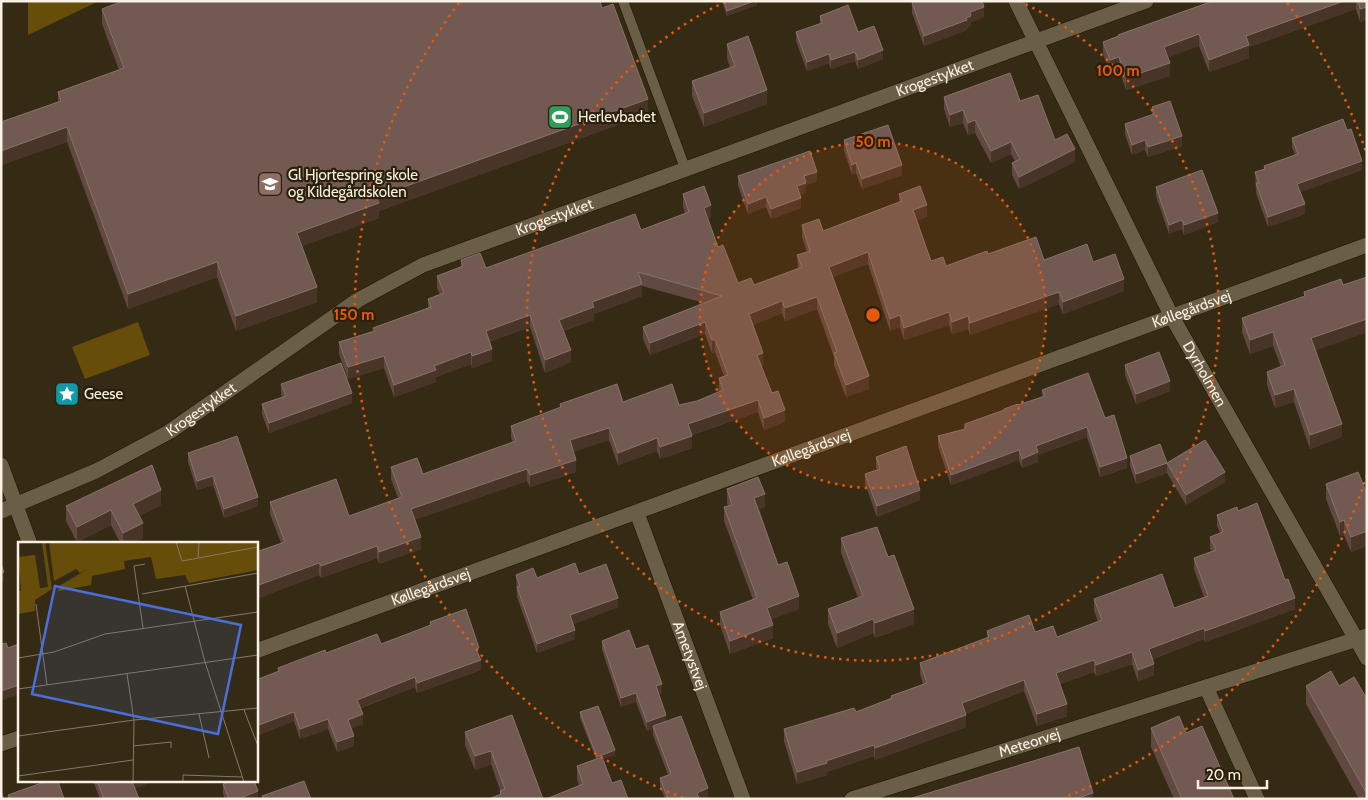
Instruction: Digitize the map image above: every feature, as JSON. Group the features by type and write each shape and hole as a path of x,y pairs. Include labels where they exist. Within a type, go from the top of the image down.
{"street":[{"name":"Dyrholmen","path":"1016,1 1172,317 1361,637 1367,658"},
{"name":"Krogestykket","path":"1,511 96,471 169,432 358,300 423,265 1146,1"},
{"name":"Køllegårdsvej","path":"258,650 1367,245"},
{"path":"1,465 29,542"},
{"name":"Ametystvej","path":"637,513 744,799"},
{"name":"Meteorvej","path":"852,799 1361,637"},
{"path":"1206,687 1258,799"},
{"path":"1,744 18,738"}],"lane":[{"path":"623,1 685,168"}],"shaded area":[{"path":"28,1 99,1 28,35"},
{"path":"138,322 150,355 85,379 72,347"}],"building":[{"path":"123,1 600,1 602,8 613,4 648,99 376,197 379,203 297,233 317,287 236,316 217,262 128,294 67,127 1,151 1,122 61,101 58,92 124,68 102,9"},
{"path":"724,1 754,1 727,11"},
{"path":"916,1 982,1 984,7 970,12 971,16 966,18 967,20 924,36 912,3"},
{"path":"1213,1 1344,1 1246,36 1249,45 1209,60 1199,34 1164,47 1170,63 1126,78 1119,57 1110,60 1103,42"},
{"path":"1358,1 1367,1 1367,7 1360,9"},
{"path":"848,5 858,32 874,26 883,50 858,60 855,52 831,60 829,54 807,62 796,32 822,23 820,16"},
{"path":"748,36 767,90 704,113 692,81 735,66 727,44"},
{"path":"1010,73 1020,101 1038,95 1055,140 1067,134 1075,149 1019,177 1012,163 1020,159 1011,142 991,151 975,120 968,123 963,110 950,115 944,97"},
{"path":"1170,101 1182,136 1148,147 1145,140 1132,145 1125,124 1154,114 1152,107"},
{"path":"1343,119 1347,130 1351,129 1362,161 1297,184 1305,204 1268,217 1256,183 1259,183 1255,172 1265,169 1264,166 1298,154 1292,138"},
{"path":"888,125 902,165 862,179 856,163 852,165 844,140"},
{"path":"810,151 817,172 804,176 806,183 797,186 801,198 771,209 766,197 748,204 738,176"},
{"path":"1202,170 1218,213 1184,225 1182,220 1169,225 1156,187"},
{"path":"704,186 711,205 704,208 718,247 723,245 738,283 751,278 754,285 802,267 797,255 810,251 802,225 819,219 823,231 902,201 899,194 920,186 927,205 913,210 931,261 943,257 946,266 987,251 988,254 1036,237 1044,260 1087,244 1093,262 1115,254 1124,279 1063,302 1059,292 970,323 968,316 952,322 949,312 904,328 900,315 890,319 868,252 829,267 869,376 846,385 834,353 837,352 817,297 785,308 782,301 749,314 763,353 757,355 772,393 778,391 785,410 764,418 758,400 688,424 692,436 660,447 657,438 618,453 609,428 570,440 576,460 530,475 527,469 411,509 421,537 379,552 377,546 321,566 319,563 258,585 258,551 285,542 270,502 336,479 349,516 402,497 391,467 417,458 423,474 516,441 511,426 561,407 560,404 617,384 623,402 672,384 679,405 697,401 723,390 719,378 728,375 715,340 712,340 705,322 650,343 643,327 722,296 638,272 642,284 592,302 594,307 559,320 571,350 545,360 530,315 486,331 492,349 472,356 471,352 434,366 436,370 394,385 384,356 348,367 339,342 375,331 373,328 431,307 428,299 444,293 437,276 463,266 461,260 480,253 486,268 635,214 641,230 689,212 683,194"},
{"path":"1367,277 1367,319 1311,338 1342,424 1310,435 1294,389 1275,395 1267,372 1285,365 1273,332 1250,340 1242,318 1305,296 1304,292 1341,279 1343,285"},
{"path":"1159,352 1170,381 1136,394 1125,365"},
{"path":"341,363 352,393 269,423 262,404 286,396 281,384"},
{"path":"1088,373 1105,418 1114,415 1127,458 1100,467 1087,427 1036,446 1038,452 1022,459 1019,450 951,475 938,436 965,429 965,424 1045,396 1042,390"},
{"path":"237,436 258,497 224,509 213,476 197,481 188,453"},
{"path":"1205,440 1225,472 1186,495 1167,463"},
{"path":"1160,444 1167,463 1136,474 1130,456"},
{"path":"906,446 920,490 877,506 865,474 880,469 876,457"},
{"path":"152,465 161,490 133,504 143,523 123,533 111,510 77,527 66,506"},
{"path":"1358,472 1367,494 1367,531 1351,537 1344,520 1340,522 1326,484"},
{"path":"758,477 765,494 754,498 778,565 787,562 799,596 767,608 773,625 730,641 720,612 757,598 724,507 732,505 727,489"},
{"path":"1257,503 1285,580 1288,579 1295,598 1205,631 1204,628 1149,649 1154,664 1138,670 1132,652 1096,665 1094,660 1056,673 1067,704 1037,714 1024,680 962,703 966,715 875,748 874,745 797,772 784,729 854,708 856,712 892,698 891,696 927,683 920,663 989,637 987,631 1029,615 1035,632 1053,626 1057,637 1102,620 1094,599 1162,574 1174,608 1208,596 1194,558 1216,550 1210,537 1223,532 1217,515 1237,507 1238,511"},
{"path":"877,527 888,557 894,555 914,609 875,623 873,619 837,633 828,609 863,596 841,538"},
{"path":"575,563 579,574 606,564 618,598 570,615 575,630 537,644 517,587 520,586 516,575 533,568 537,578"},
{"path":"466,609 479,648 476,649 481,660 417,683 415,677 357,700 363,714 348,720 354,736 337,742 328,719 300,729 294,712 258,725 258,679 279,671 278,668 325,650 326,653 377,634 381,644 431,625 430,622"},
{"path":"629,630 636,649 648,645 662,684 656,686 666,715 647,722 636,693 621,698 602,641"},
{"path":"6,643 8,648 18,644 18,685 1,691 1,644"},
{"path":"1331,671 1339,686 1354,677 1367,699 1367,794 1306,686"},
{"path":"598,706 615,750 597,757 580,712"},
{"path":"512,715 543,799 489,799 501,794 500,791 505,789 491,751 475,756 465,732"},
{"path":"681,716 708,788 697,793 699,799 668,799 660,778 671,774 653,726"},
{"path":"1179,716 1186,733 1202,726 1234,799 1182,799 1151,728"},
{"path":"1079,747 1093,793 1075,799 909,799"},
{"path":"602,757 612,783 621,780 628,799 546,799 583,784 577,766"},
{"path":"304,781 311,799 263,799 262,796"},
{"path":"44,782 58,782 64,799 9,799 8,795"},
{"path":"97,782 132,782 139,799 104,799"},
{"path":"228,782 254,782 258,791 238,799 229,799 223,784"}],"place":[{"name":"Herlevbadet","path":"560,117"},
{"name":"Gl Hjortespring skole og Kildegårdskolen","path":"270,184"},
{"name":"Geese","path":"67,394"}]}
